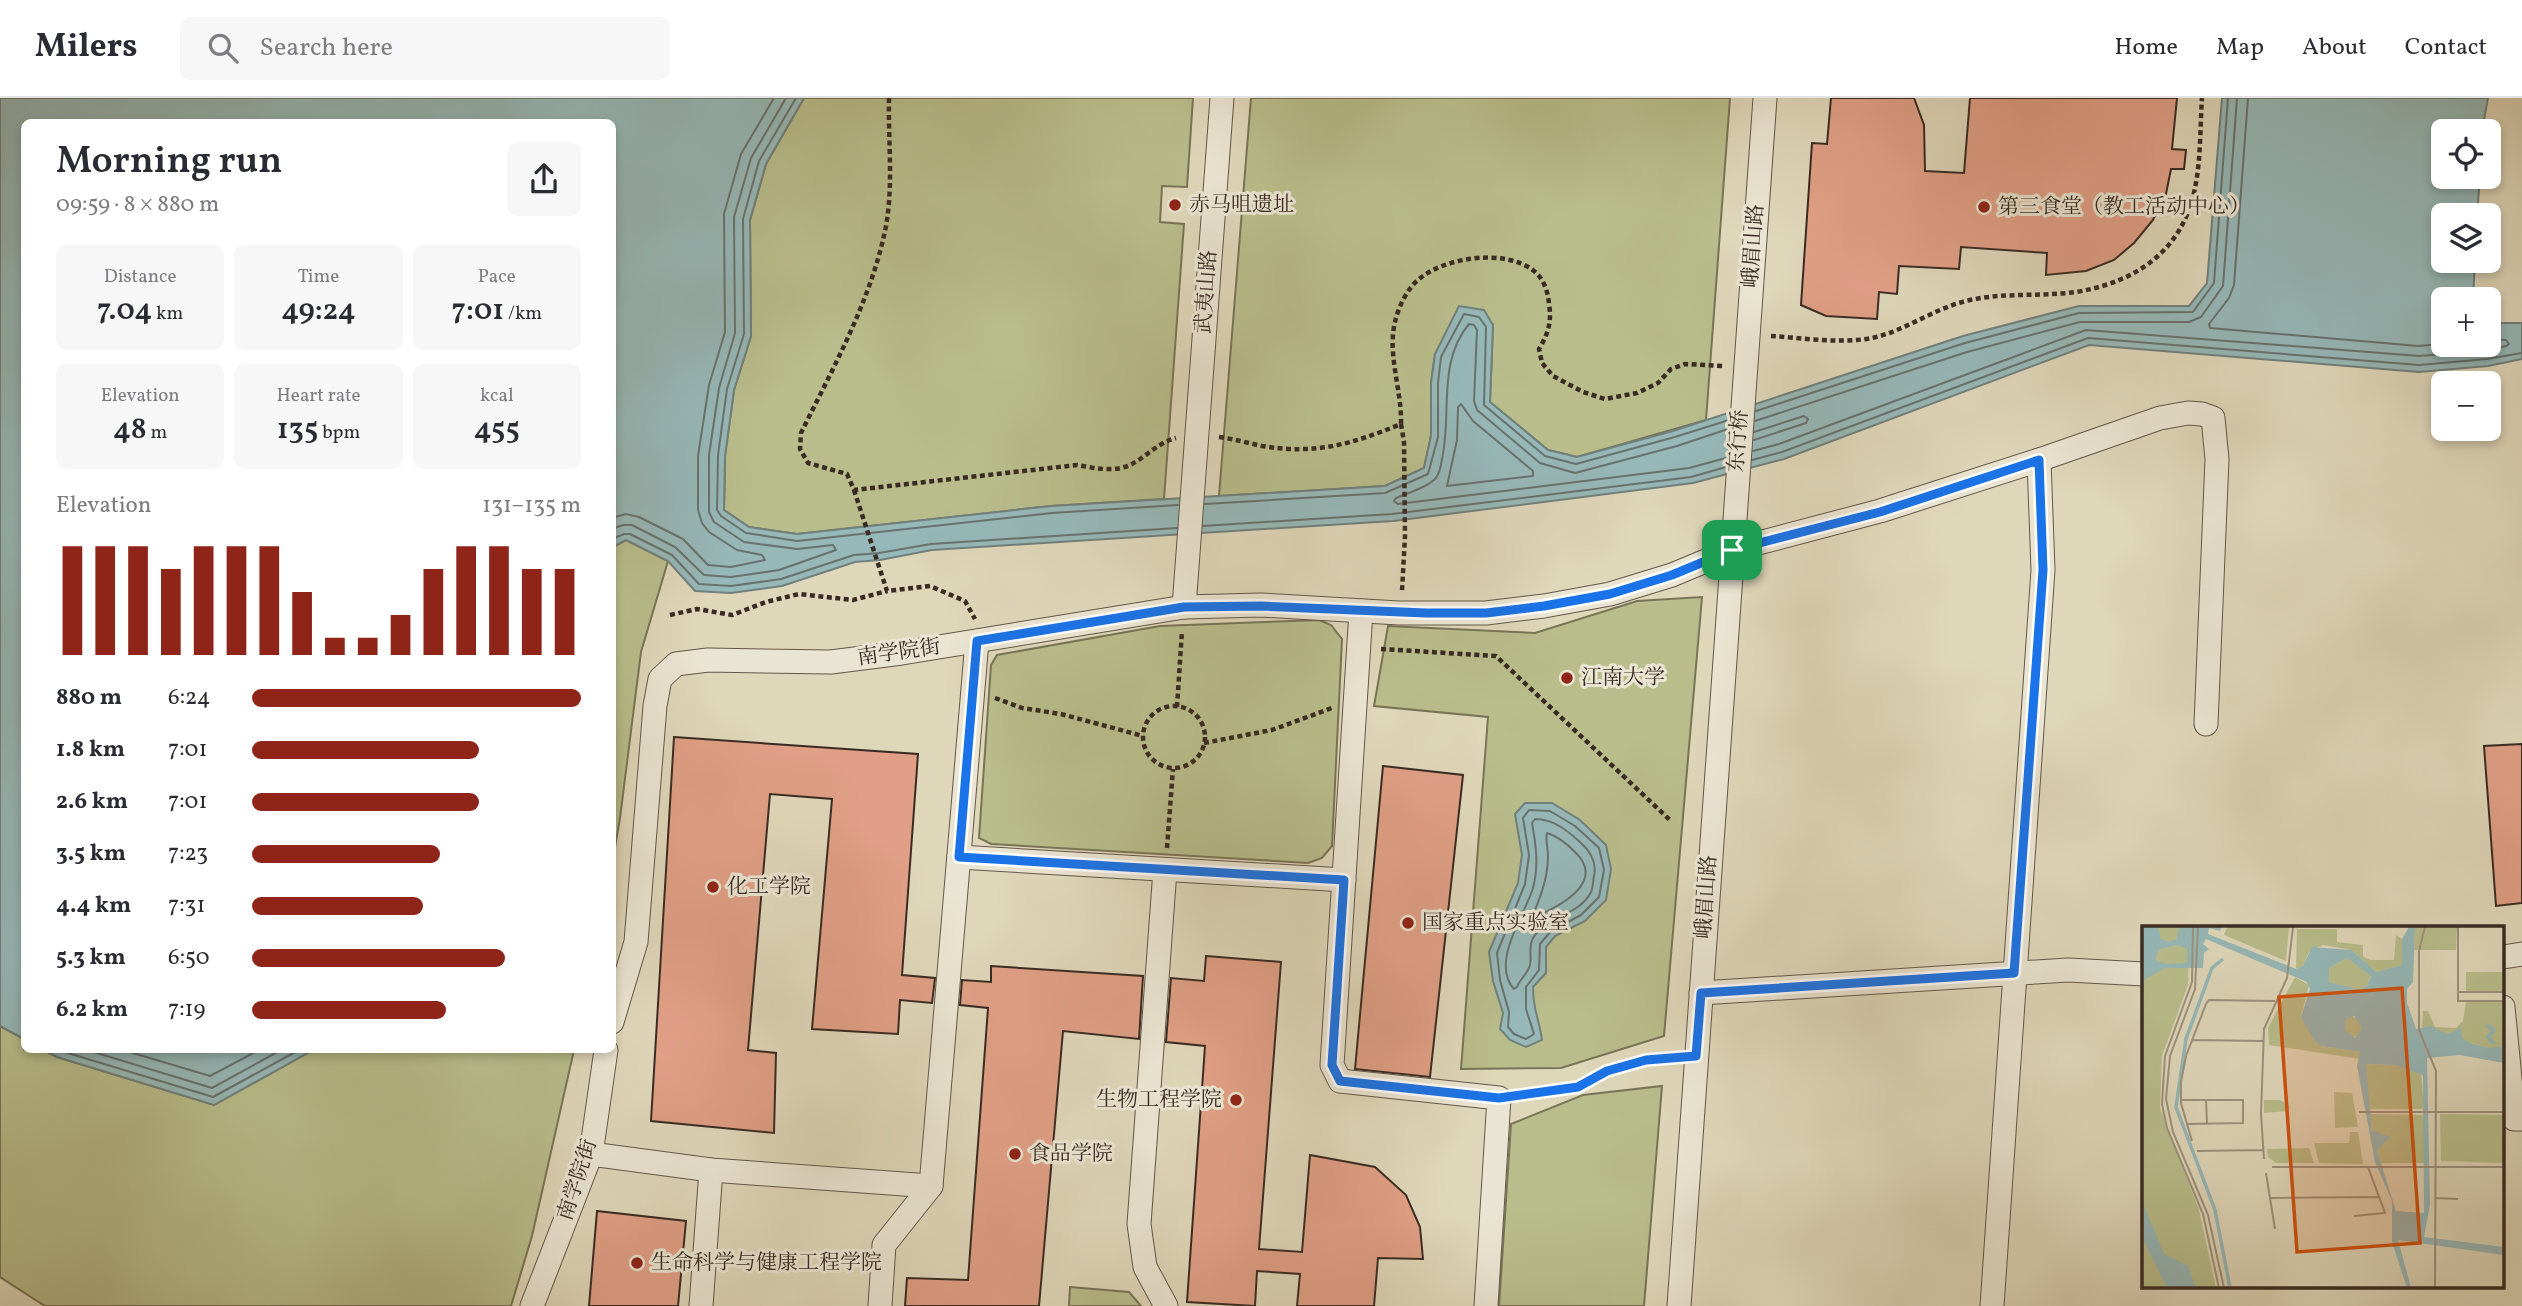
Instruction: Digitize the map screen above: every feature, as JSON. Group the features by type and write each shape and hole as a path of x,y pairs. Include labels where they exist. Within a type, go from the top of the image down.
{"street":[{"name":"武夷山路","path":"1184,607 1222,98"},
{"name":"峨眉山路","path":"1742,395 1765,98"},
{"name":"东行桥","path":"1736,487 1742,395"},
{"name":"南学院街","path":"616,1009 636,942 655,706 660,679 676,664 708,660 831,662 1184,607 1261,606 1399,613 1486,613 1544,606 1610,594 1672,575 1732,550 1880,512 2160,418 2188,413 2213,418 2217,458 2206,724"},
{"path":"1992,1306 2043,570 2039,460"},
{"name":"峨眉山路","path":"1679,1306 1736,487"},
{"path":"1361,611 1332,1065 1340,1081 1499,1098 1486,1306"},
{"path":"880,1306 884,1245 931,1186 977,641"},
{"path":"959,857 1344,880"},
{"path":"1165,870 1139,1224 1145,1267 1166,1306"},
{"path":"2504,957 2522,954"},
{"path":"1701,993 2068,970 2142,974"},
{"path":"2504,1017 2514,1119 2522,1119"},
{"name":"南学院街","path":"533,1306 591,1154 606,1053"},
{"path":"591,1154 711,1170 931,1186"},
{"path":"701,1306 711,1170"}],"path":[{"path":"1747,334 1834,339 1871,338 1964,302 2000,295 2077,292 2113,283 2144,269 2169,246 2185,222 2195,187 2202,98"},
{"path":"1399,613 1405,573 1405,471 1401,424"},
{"path":"854,490 887,591"},
{"path":"670,615 697,609 732,615 766,602 799,594 853,600 887,591 930,586 965,601 975,616 977,641"},
{"path":"1177,707 1184,607"},
{"path":"1359,648 1496,656 1671,821"},
{"path":"973,689 1022,708 1061,714 1143,736"},
{"path":"1204,743 1272,730 1355,699"},
{"path":"1166,707 1177,707 1193,713 1204,729 1204,743 1200,753 1184,767 1173,769 1154,761 1147,753 1143,736 1150,717 1166,707"},
{"path":"1165,870 1173,769"},
{"path":"1499,1098 1578,1087 1607,1071 1646,1060 1696,1056"}],"green space":[{"path":"804,98 1193,98 1187,187 1162,186 1160,222 1184,224 1164,499 1051,506 797,534 749,527 724,510 725,456 734,390 751,336 750,220 766,164"},
{"path":"1251,98 1730,98 1706,420 1577,457 1548,450 1490,402 1493,325 1435,354 1431,383 1431,436 1424,468 1385,486 1219,496"},
{"path":"626,540 668,561 641,652 616,841 616,545"},
{"path":"1702,597 1664,1036 1561,1068 1461,1069 1488,717 1374,706 1388,626 1535,633 1637,601"},
{"path":"1319,620 1331,625 1342,639 1332,846 1322,858 1308,863 991,844 979,838 991,665 997,655 1160,626"},
{"path":"0,1026 21,1037 21,1053 50,1053 214,1105 308,1053 573,1053 532,1236 511,1306 45,1306 0,1277"},
{"path":"1662,1086 1644,1306 1499,1306 1511,1124 1583,1095"},
{"path":"1070,1287 1129,1292 1141,1306 1069,1306"}],"water":[{"path":"0,98 804,98 766,164 750,220 751,336 734,390 725,456 724,510 749,527 797,534 1051,506 1385,486 1424,468 1431,436 1431,383 1435,354 1459,306 1484,310 1493,325 1490,402 1548,450 1577,457 1673,431 1963,336 2079,306 2189,306 2207,283 2222,98 2488,98 2484,119 2431,119 2431,189 2479,189 2478,203 2431,203 2431,273 2474,273 2474,287 2431,287 2431,357 2501,357 2501,323 2522,323 2522,359 2488,366 2419,372 2089,345 1784,459 1693,483 1393,521 932,550 855,562 782,586 731,593 695,591 668,561 626,540 616,545 616,119 21,119 21,1037 0,1026"},
{"path":"1525,803 1552,803 1580,820 1606,845 1611,869 1606,900 1585,921 1555,936 1546,947 1546,973 1533,987 1542,1040 1526,1047 1510,1040 1500,1029 1503,1013 1493,981 1489,952 1518,883 1522,855 1515,814"},
{"path":"50,1053 308,1053 214,1105"}],"building":[{"name":"第三食堂（教工活动中心）","path":"1831,98 1914,98 1924,125 1925,171 1964,173 1970,98 2177,98 2172,149 2186,150 2184,169 2171,169 2166,194 2153,220 2134,243 2114,260 2086,271 2046,275 2047,253 1961,247 1959,269 1899,266 1897,294 1879,292 1877,319 1826,316 1801,305 1812,143 1827,144"},
{"name":"化工学院","path":"674,737 918,754 902,975 935,978 932,1003 900,1000 898,1034 812,1029 832,799 770,794 748,1050 776,1053 774,1133 651,1121"},
{"path":"2522,744 2522,903 2496,906 2484,746"},
{"name":"国家重点实验室","path":"1383,766 1463,775 1430,1077 1355,1069"},
{"name":"生物工程学院","path":"1206,956 1281,962 1259,1249 1302,1252 1310,1155 1375,1167 1406,1195 1420,1227 1423,1259 1378,1258 1374,1306 1297,1306 1300,1274 1257,1271 1255,1306 1187,1302 1205,1046 1166,1042 1171,978 1204,981"},
{"name":"食品学院","path":"991,966 1143,976 1139,1039 1063,1031 1039,1306 905,1306 907,1278 968,1280 988,1008 960,1005 962,980 991,982"},
{"name":"生命科学与健康工程学院","path":"597,1211 686,1221 678,1306 589,1306"}],"place":[{"name":"赤马咀遗址","path":"1175,205"},
{"name":"第三食堂（教工活动中心）","path":"1984,207"},
{"name":"江南大学","path":"1567,678"},
{"name":"化工学院","path":"713,887"},
{"name":"国家重点实验室","path":"1408,923"},
{"name":"生物工程学院","path":"1236,1100"},
{"name":"食品学院","path":"1015,1154"},
{"name":"生命科学与健康工程学院","path":"637,1263"}],"route":[{"path":"2039,460 2043,570 2014,973 1701,993 1696,1056 1646,1060 1607,1071 1578,1087 1499,1098 1340,1081 1332,1065 1344,880 959,857 977,641 1184,607 1261,606 1486,613 1610,594 1672,575 1732,550 1880,512 2039,460"}]}
